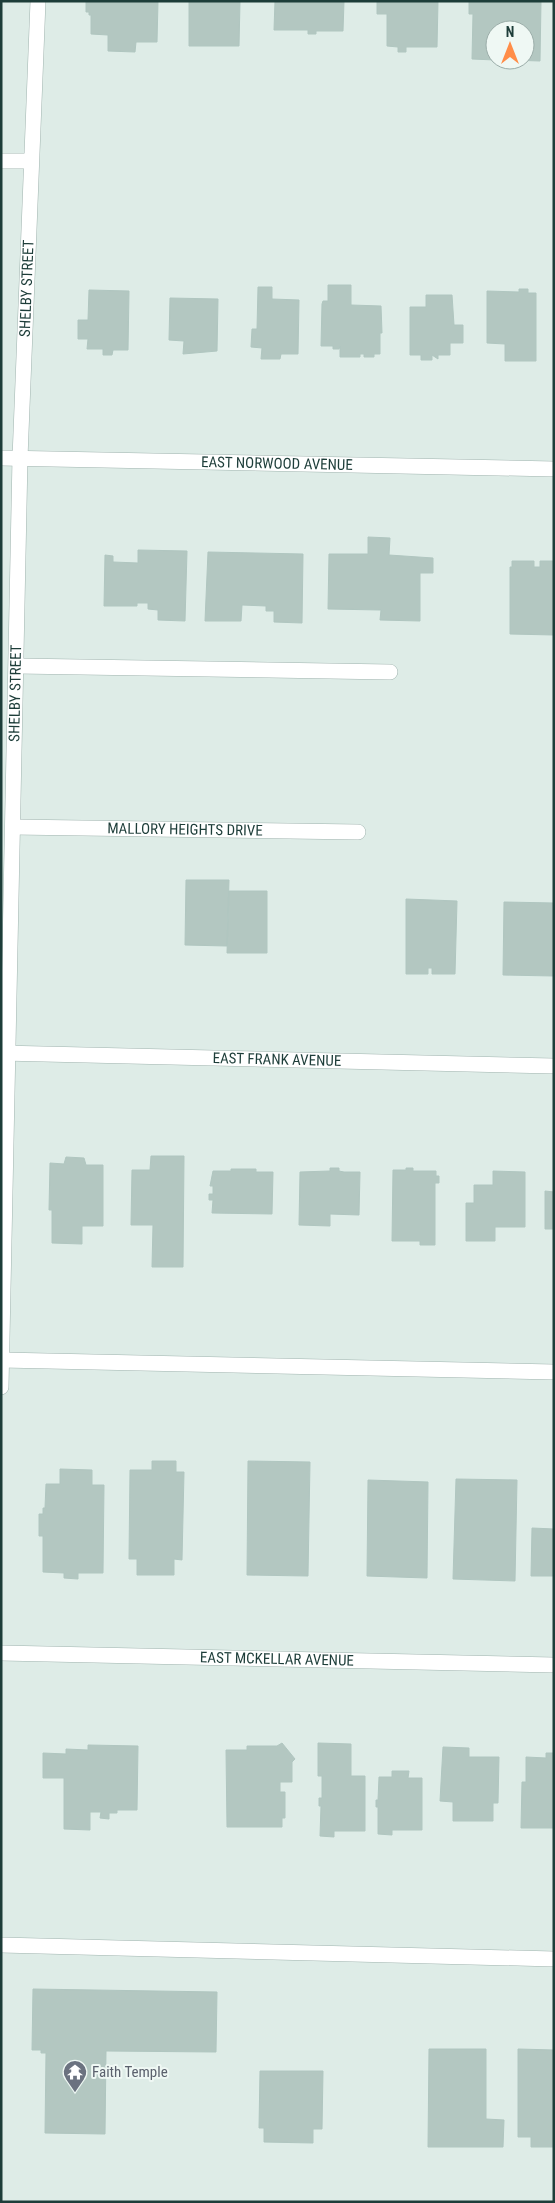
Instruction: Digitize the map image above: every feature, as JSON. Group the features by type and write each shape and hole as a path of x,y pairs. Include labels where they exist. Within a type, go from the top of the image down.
{"street":[{"name":"SHELBY STREET","path":"1,1387 5,1053 13,827 8,751 17,666 20,458 38,1"},
{"path":"1,161 32,161"},
{"name":"EAST NORWOOD AVENUE","path":"1,458 554,469"},
{"path":"17,666 390,672"},
{"name":"MALLORY HEIGHTS DRIVE","path":"13,827 358,832"},
{"name":"EAST FRANK AVENUE","path":"5,1053 554,1066"},
{"path":"2,1360 554,1372"},
{"name":"EAST MCKELLAR AVENUE","path":"1,1653 554,1665"},
{"path":"1,1945 554,1960"}],"building":[{"path":"86,1 158,1 157,42 136,42 135,52 108,51 108,35 91,34 91,15 89,15 89,12 86,12"},
{"path":"189,1 240,1 239,46 189,46"},
{"path":"275,1 344,1 343,31 316,31 316,34 308,34 308,30 274,30"},
{"path":"377,1 438,1 437,47 406,47 406,52 398,52 398,47 387,46 387,14 377,14"},
{"path":"469,1 541,1 540,61 535,61 535,20 485,20 485,60 472,59 473,14 469,14"},
{"path":"328,285 351,285 351,305 381,306 382,333 380,333 380,354 374,354 374,357 364,357 364,354 360,354 360,357 340,357 340,346 339,349 333,349 333,346 321,346 322,304 323,301 328,301"},
{"path":"258,287 272,287 272,299 299,300 298,354 281,354 280,359 261,359 262,348 251,347 252,329 257,329"},
{"path":"519,289 528,289 528,293 536,293 536,361 505,361 505,344 487,343 487,291 519,292"},
{"path":"89,290 129,291 128,350 113,350 112,355 103,355 103,349 87,349 88,339 78,339 78,320 88,320"},
{"path":"426,295 452,295 454,325 463,325 463,343 450,343 450,355 438,355 438,359 432,355 432,360 421,360 421,355 410,355 410,307 426,307"},
{"path":"170,298 218,299 217,351 183,354 184,341 169,340"},
{"path":"368,537 390,538 389,555 433,558 433,573 420,573 420,621 380,620 381,610 328,609 329,554 368,554"},
{"path":"138,550 187,551 185,621 158,620 158,610 148,609 148,603 137,603 137,606 104,606 105,555 113,556 113,562 138,563"},
{"path":"208,552 303,554 302,623 274,622 274,611 266,611 266,606 242,605 241,621 205,621"},
{"path":"512,561 534,561 534,567 540,567 540,561 554,561 554,635 510,634 510,567 512,567"},
{"path":"186,880 229,880 227,946 185,945"},
{"path":"229,891 267,891 267,953 227,953"},
{"path":"406,899 457,901 455,974 432,974 432,968 428,968 428,974 406,974"},
{"path":"504,902 554,903 554,976 503,975"},
{"path":"151,1156 184,1156 183,1267 152,1267 153,1225 131,1225 132,1170 150,1170"},
{"path":"66,1157 84,1158 86,1165 103,1165 103,1226 82,1226 82,1244 52,1243 52,1210 49,1210 50,1163 64,1164"},
{"path":"330,1168 339,1168 339,1171 344,1172 360,1172 359,1215 330,1214 330,1226 299,1225 300,1172 330,1171"},
{"path":"406,1168 413,1168 413,1171 436,1171 436,1176 439,1176 439,1183 435,1183 435,1245 420,1245 420,1241 392,1241 393,1170 406,1170"},
{"path":"231,1169 256,1169 256,1172 273,1172 272,1214 212,1213 213,1200 209,1200 209,1194 213,1194 213,1186 210,1186 213,1171 231,1171"},
{"path":"493,1171 525,1172 525,1227 495,1227 495,1241 466,1241 466,1203 474,1203 474,1185 493,1185"},
{"path":"545,1191 554,1192 554,1229 545,1229"},
{"path":"152,1461 176,1461 176,1472 184,1472 182,1560 174,1559 174,1575 137,1575 137,1559 129,1559 130,1470 152,1470"},
{"path":"248,1461 310,1462 308,1576 247,1575"},
{"path":"60,1469 92,1470 92,1485 104,1485 103,1573 78,1573 78,1579 64,1578 64,1573 43,1572 43,1536 39,1536 39,1514 43,1514 43,1508 45,1508 46,1484 60,1484"},
{"path":"456,1479 517,1480 515,1581 453,1579"},
{"path":"368,1480 428,1482 427,1578 367,1576"},
{"path":"532,1528 554,1529 554,1576 531,1576"},
{"path":"282,1743 295,1759 292,1762 292,1782 280,1782 280,1792 285,1792 285,1818 282,1818 282,1827 227,1827 226,1750 247,1750 247,1746 277,1746"},
{"path":"318,1743 351,1744 351,1776 365,1776 365,1831 334,1831 334,1837 320,1836 321,1806 319,1806 319,1798 322,1798 322,1776 318,1776"},
{"path":"88,1745 138,1746 137,1810 117,1810 117,1813 109,1813 109,1819 100,1818 101,1812 90,1812 90,1830 64,1829 64,1778 43,1778 43,1753 66,1754 66,1749 88,1750"},
{"path":"443,1747 469,1748 469,1757 499,1757 498,1803 493,1803 493,1821 453,1821 453,1802 440,1801"},
{"path":"546,1753 554,1753 554,1828 521,1828 522,1782 526,1782 526,1757 546,1758"},
{"path":"392,1771 409,1771 408,1778 422,1778 422,1830 392,1830 392,1835 378,1834 378,1807 376,1807 376,1800 378,1800 379,1777 392,1777"},
{"name":"Faith Temple","path":"33,1989 217,1992 216,2052 106,2051 105,2134 45,2133 46,2053 41,2053 41,2050 32,2050"},
{"path":"429,2049 486,2049 486,2119 504,2120 503,2147 428,2147"},
{"path":"518,2049 554,2050 554,2147 531,2147 531,2137 518,2137"},
{"path":"260,2071 323,2071 322,2129 313,2129 313,2143 264,2142 264,2128 259,2128"}],"place":[{"name":"Faith Temple","path":"75,2093"}]}
